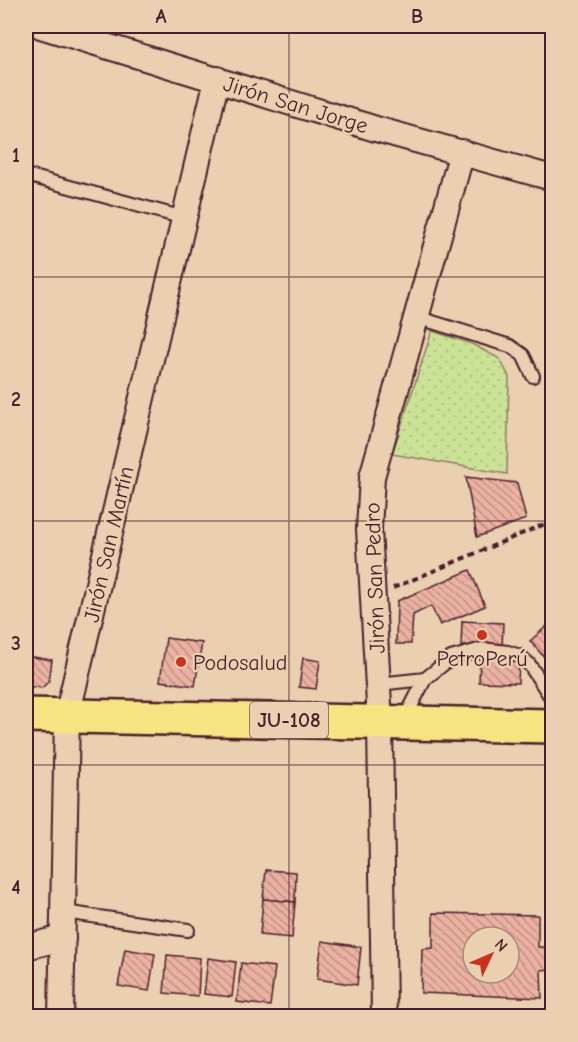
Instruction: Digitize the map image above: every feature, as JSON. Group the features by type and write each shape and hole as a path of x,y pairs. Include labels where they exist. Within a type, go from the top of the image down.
{"main road":[{"name":"JU-108","path":"26,715 552,726"}],"street":[{"name":"Jirón San Jorge","path":"41,26 376,129 552,178"},
{"name":"Jirón San Martín","path":"61,1017 67,716 217,79"},
{"name":"Jirón San Pedro","path":"384,1017 392,723 378,684 369,529 372,477 462,152"},
{"path":"26,947 63,938"}],"lane":[{"path":"26,175 184,218"},
{"path":"416,317 510,346 523,355 533,376"},
{"path":"392,723 425,679 451,658 482,649 520,656 529,664 552,699"},
{"path":"378,684 425,679"},
{"path":"63,912 188,930"}],"path":[{"path":"373,596 552,521"}],"green space":[{"path":"432,331 472,344 500,359 509,377 507,474 392,454"}],"building":[{"path":"466,477 517,483 526,519 477,537"},
{"path":"470,570 485,606 440,625 431,606 413,615 411,644 396,644 397,601"},
{"name":"PetroPerú","path":"462,621 503,623 502,649 461,646"},
{"name":"PetroPerú","path":"549,624 552,628 552,666 530,641"},
{"name":"Podosalud","path":"166,638 202,643 195,686 160,681"},
{"path":"26,656 52,660 49,681 42,688 26,686"},
{"name":"PetroPerú","path":"480,656 519,658 518,683 479,682"},
{"path":"303,658 320,661 316,689 299,687"},
{"path":"266,870 296,872 295,902 263,899"},
{"path":"263,899 295,902 292,938 260,935"},
{"path":"433,913 538,915 538,947 549,947 548,925 552,925 552,1016 550,1016 551,969 541,970 542,998 421,993 422,949 433,948"},
{"path":"322,941 361,947 357,985 317,979"},
{"path":"125,949 155,954 149,991 118,986"},
{"path":"167,955 200,958 198,996 164,993"},
{"path":"208,958 236,962 232,997 204,994"},
{"path":"241,963 275,967 270,1006 237,1002"}],"place":[{"name":"PetroPerú","path":"482,635"},
{"name":"Podosalud","path":"181,662"}]}
